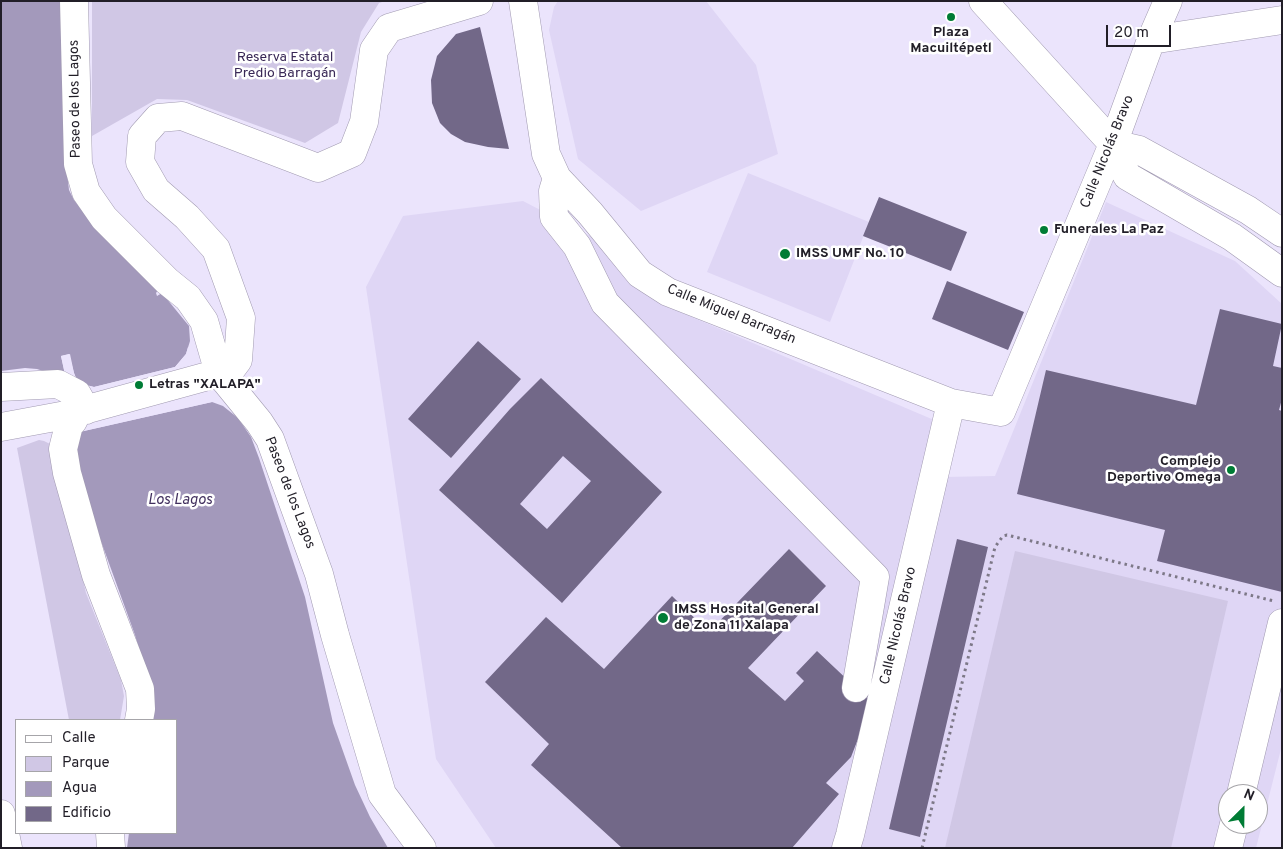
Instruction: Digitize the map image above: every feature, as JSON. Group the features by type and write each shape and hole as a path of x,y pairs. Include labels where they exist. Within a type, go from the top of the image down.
{"street":[{"name":"Paseo de los Lagos","path":"74,1 78,164 86,192 104,218 188,298 204,321 210,375 259,422 270,439 319,574 382,794 422,848"},
{"path":"1,428 80,412 210,375 232,368 238,360 241,318 216,248 188,217 156,190 140,162 142,136 158,118 182,116 318,168 352,153 364,122 374,50 389,28 479,1"},
{"name":"Calle Miguel Barragán","path":"523,1 546,154 557,178 590,213 640,274 668,292 951,403 1001,412"},
{"path":"983,1 1113,144 1127,176 1232,238 1282,273"},
{"name":"Calle Nicolás Bravo","path":"1001,412 1113,144 1151,40 1168,1"},
{"path":"1151,40 1282,20"},
{"path":"1113,144 1139,150 1248,210 1282,233"},
{"path":"557,178 553,191 554,216 577,246 605,303 875,577 856,688"},
{"path":"577,246 574,224 580,215 590,213"},
{"path":"1,386 58,384 77,394 80,412"},
{"name":"Calle Nicolás Bravo","path":"846,848 951,403"},
{"path":"80,412 69,425 63,449 67,473 96,575 140,689 141,710 139,719"},
{"path":"1244,784 1282,623"},
{"path":"1,814 8,848"},
{"path":"110,834 111,848"},
{"path":"1228,848 1232,834"}],"path":[{"path":"922,848 995,547 1002,536 1007,535 1282,603"}],"shaded area":[{"path":"558,1 706,1 756,65 778,154 641,211 578,159 549,30 554,7"},
{"name":"IMSS UMF No. 10","path":"748,173 869,222 830,322 707,272"},
{"path":"523,201 621,252 680,312 934,420 944,477 995,476 1106,202 1235,261 1282,304 1282,745 1268,800 1268,784 1218,784 1218,834 1260,834 1256,848 496,848 436,759 366,287 403,216"}],"green space":[{"name":"Reserva Estatal Predio Barragán","path":"92,1 385,1 379,3 361,32 338,123 305,143 187,100 157,99 92,136"},
{"path":"39,440 52,445 86,593 121,680 124,696 120,719 69,719 17,448"},
{"path":"1015,551 1228,601 1171,848 945,848"}],"water":[{"path":"1,1 61,1 64,147 69,190 74,200 92,223 158,290 157,296 162,293 189,326 190,341 186,354 175,367 94,387 78,383 69,354 61,356 65,375 58,376 37,369 25,368 1,371"},
{"name":"Los Lagos","path":"212,402 223,406 238,418 251,437 259,458 305,597 333,723 355,785 370,817 388,848 127,848 129,834 178,834 178,719 151,719 155,704 135,635 90,511 71,445 75,433"}],"pier":[{"path":"188,347 190,350 188,355 176,369 95,389 76,385 71,374 68,357 64,358 67,374 65,374 61,356 70,354 78,383 94,387 175,367 186,354"},
{"path":"211,400 212,402 75,433 75,430"}],"building":[{"path":"480,27 509,149 465,142 451,134 440,123 432,103 431,80 437,56 456,34"},
{"path":"879,197 967,232 951,271 863,236"},
{"path":"947,281 1024,312 1008,350 932,319"},
{"path":"1220,309 1282,324 1273,366 1282,368 1282,399 1279,410 1282,411 1282,592 1157,561 1165,530 1017,494 1046,370 1196,405"},
{"path":"478,341 521,379 451,458 408,419"},
{"path":"541,378 662,492 562,603 439,490 510,409","holes":["563,456 591,481 547,529 520,504"]},
{"path":"957,539 988,547 920,837 889,829"},
{"path":"789,549 826,586 748,668 785,701 804,681 796,673 817,651 872,703 851,757 826,783 839,794 792,848 622,848 531,765 549,744 485,682 546,617 604,669 672,596 709,632"}],"place":[{"name":"Plaza Macuiltépetl","path":"951,17"},
{"name":"Funerales La Paz","path":"1044,230"},
{"name":"IMSS UMF No. 10","path":"785,254"},
{"name":"Letras \"XALAPA\"","path":"139,385"},
{"name":"Complejo Deportivo Omega","path":"1231,470"},
{"name":"IMSS Hospital General de Zona 11 Xalapa","path":"663,618"}]}
